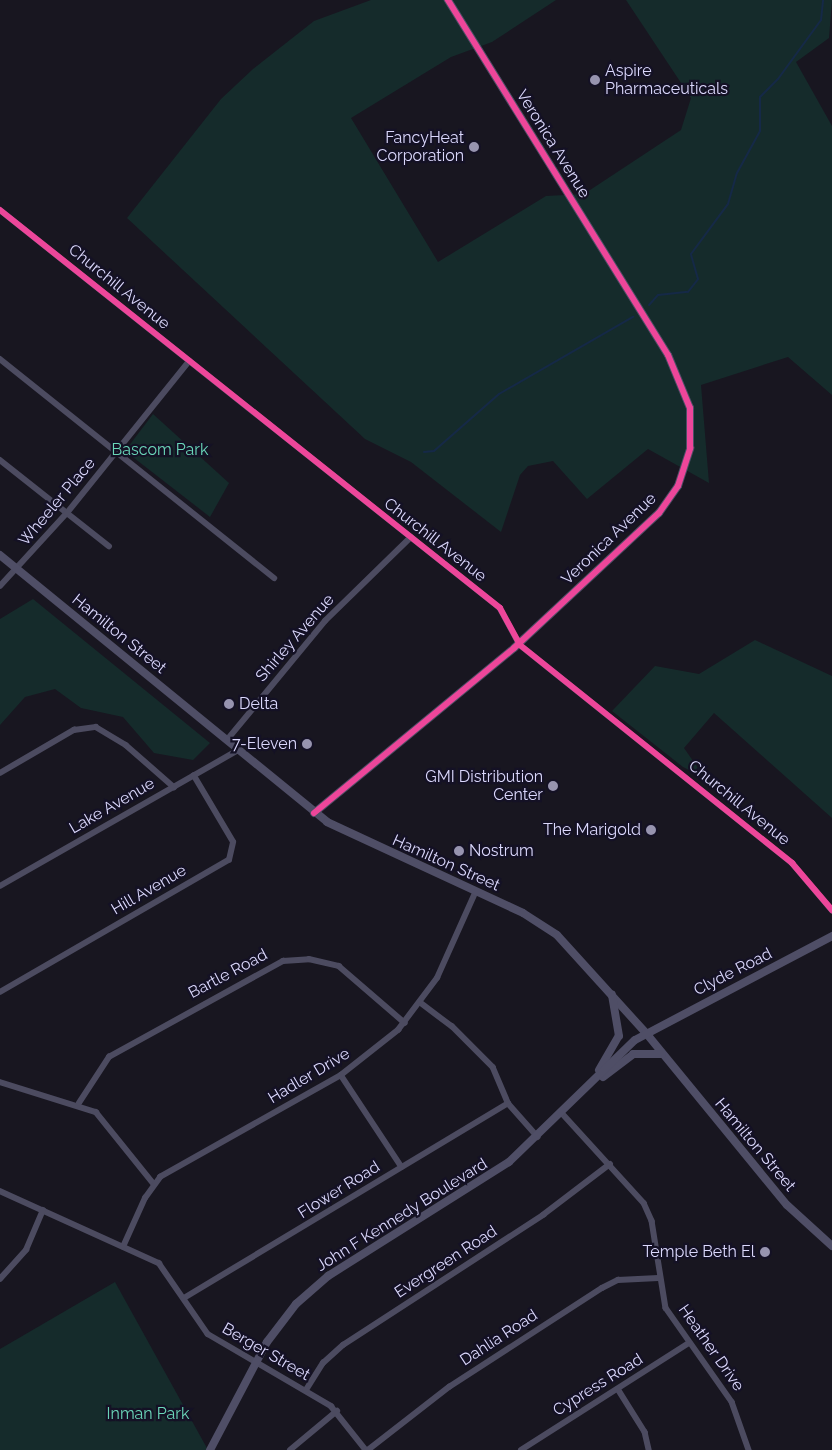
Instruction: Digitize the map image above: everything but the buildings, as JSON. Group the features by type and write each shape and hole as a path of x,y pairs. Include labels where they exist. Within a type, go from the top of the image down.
{"street":[{"name":"Veronica Avenue","path":"314,813 519,643 672,497 688,462 692,423 687,397 668,355 448,0"},
{"name":"Churchill Avenue","path":"0,210 500,608 519,643 792,863 832,910"},
{"path":"0,360 274,578"},
{"name":"Wheeler Place","path":"0,586 18,570 67,513 189,361"},
{"path":"0,460 110,546"},
{"name":"Shirley Avenue","path":"227,740 325,621 411,537"},
{"name":"Hamilton Street","path":"0,555 314,813 351,836 476,892 557,935 646,1033 787,1204 832,1246"},
{"path":"0,773 74,730 96,727 126,745 174,787"},
{"name":"Lake Avenue","path":"0,886 238,750"},
{"name":"Hill Avenue","path":"0,992 229,860 232,842 194,776"},
{"name":"Hadler Drive","path":"153,1183 341,1076 405,1023 421,1003 449,955 476,892"},
{"name":"Clyde Road","path":"646,1033 832,936"},
{"name":"Bartle Road","path":"79,1103 109,1057 283,961 309,959 339,966 405,1023"},
{"path":"584,1092 619,1036 611,993"},
{"path":"421,1003 452,1026 492,1067 508,1103 538,1137"},
{"name":"John F Kennedy Boulevard","path":"210,1450 254,1362 282,1321 328,1276 487,1177 538,1137 646,1033"},
{"path":"584,1092 633,1054 662,1054"},
{"path":"341,1076 402,1167"},
{"path":"0,1082 79,1103 112,1126 153,1183 123,1247"},
{"name":"Flower Road","path":"184,1298 508,1103"},
{"name":"Heather Drive","path":"562,1113 610,1164 649,1213 658,1278 666,1308 737,1412 749,1450"},
{"name":"Evergreen Road","path":"306,1390 323,1363 343,1345 543,1215 610,1164"},
{"name":"Berger Street","path":"0,1191 159,1263 208,1334 306,1390 337,1411 367,1450"},
{"path":"0,1279 26,1250 43,1210"},
{"name":"Dahlia Road","path":"367,1450 449,1387 602,1288 618,1280 658,1278"},
{"name":"Cypress Road","path":"521,1450 689,1344"},
{"path":"618,1388 645,1432 649,1450"},
{"path":"290,1450 337,1411"}],"green space":[{"path":"371,0 556,0 492,42 451,57 351,118 438,262 546,196 584,194 681,130 691,98 626,0 832,0 829,38 796,62 832,126 832,395 788,357 701,385 709,483 648,449 587,499 553,461 528,466 520,475 501,532 411,462 365,439 127,218 221,99 253,69 314,21"},
{"name":"Bascom Park","path":"153,414 229,483 210,517 125,451"},
{"path":"33,599 210,743 193,760 154,753 123,717 81,708 55,689 25,697 0,725 0,619"},
{"path":"755,640 832,676 832,818 714,713 684,748 705,778 683,767 612,711 655,666 699,674"},
{"name":"Inman Park","path":"115,1282 208,1450 0,1450 0,1349"}],"waterway":[{"path":"649,305 658,295 688,292 698,279 691,254 728,204 737,173 760,131 760,97 778,79 821,20 823,0"},
{"path":"424,452 434,451 499,394 633,317"}],"cycle path":[{"path":"314,813 514,648 659,513 678,486 690,448 690,408 668,355 448,0"},
{"path":"0,210 500,608 520,645 792,863 832,910"}],"place":[{"name":"Aspire Pharmaceuticals","path":"595,80"},
{"name":"FancyHeat Corporation","path":"474,147"},
{"name":"Delta","path":"229,704"},
{"name":"7-Eleven","path":"307,744"},
{"name":"GMI Distribution Center","path":"553,786"},
{"name":"The Marigold","path":"651,830"},
{"name":"Nostrum","path":"459,851"},
{"name":"Temple Beth El","path":"765,1252"}]}
